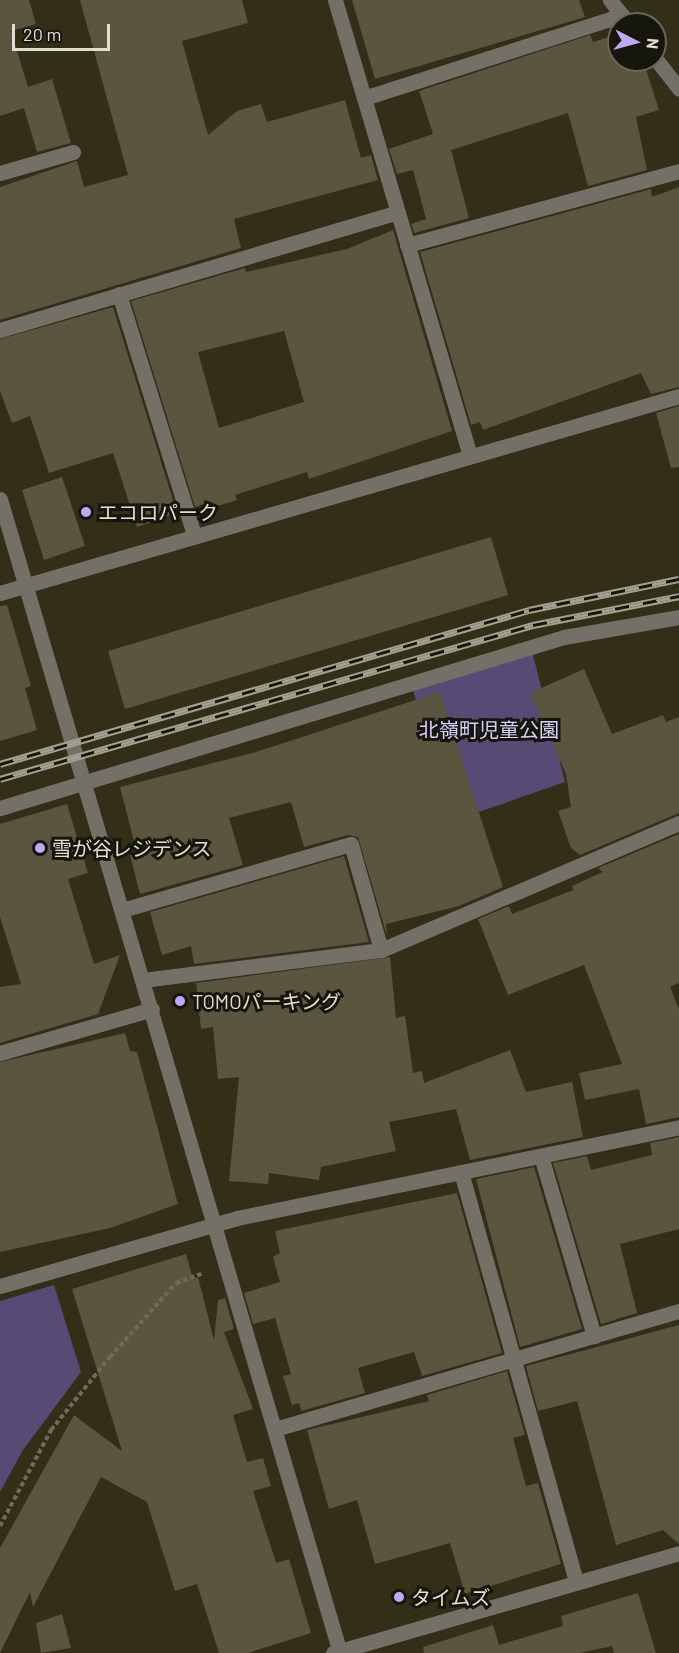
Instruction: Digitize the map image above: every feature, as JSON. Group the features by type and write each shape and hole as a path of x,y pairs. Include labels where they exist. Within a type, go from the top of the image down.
{"street":[{"path":"335,0 470,456"},
{"path":"364,98 607,25"},
{"path":"666,72 679,89"},
{"path":"0,173 73,152"},
{"path":"407,245 679,171"},
{"path":"0,330 398,212"},
{"path":"119,294 194,535"},
{"path":"0,593 679,396"},
{"path":"0,499 86,782 275,1429 337,1652 679,1552"},
{"path":"0,808 564,637 679,616"},
{"path":"143,980 381,950 679,823"},
{"path":"122,910 351,844 381,950"},
{"path":"0,1053 152,1009"},
{"path":"0,1286 215,1224 679,1127"},
{"path":"541,1156 594,1336"},
{"path":"461,1172 576,1582"},
{"path":"275,1429 679,1311"}],"path":[{"path":"0,1526 51,1430 110,1357 176,1283 226,1264"}],"green space":[{"name":"北嶺町児童公園","path":"531,647 565,782 453,821 411,684"},
{"path":"54,1285 81,1372 23,1450 0,1492 0,1301"}],"building":[{"path":"0,0 29,0 36,24 11,31 28,87 52,79 71,143 37,152 24,108 0,116"},
{"path":"80,0 242,0 248,23 182,41 208,135 237,111 261,104 267,122 345,100 361,158 371,155 378,180 234,219 241,248 0,320 0,187 77,161 84,187 128,175"},
{"path":"352,0 579,0 585,17 375,79"},
{"path":"590,35 593,42 607,38 607,72 647,72 659,110 636,117 647,170 588,186 568,113 451,150 469,218 414,233 411,224 426,219 413,170 397,174 389,149 433,134 419,91"},
{"path":"679,187 679,387 651,394 641,373 483,430 480,422 471,425 420,252 651,189 652,197"},
{"path":"393,230 452,431 309,479 307,472 235,495 237,500 205,510 203,504 195,507 131,301 245,268 246,272 347,249","holes":["284,331 304,402 219,428 198,352"]},
{"path":"113,307 177,513 137,527 113,453 49,473 30,416 12,423 0,391 0,339"},
{"path":"679,406 679,467 671,468 656,413"},
{"path":"62,477 85,546 44,560 22,490"},
{"path":"491,537 508,595 125,709 108,651"},
{"path":"7,605 31,686 25,688 37,730 0,741 0,606"},
{"path":"584,669 612,734 663,715 666,722 679,717 679,813 580,855 571,848 558,811 571,807 566,774 530,693"},
{"path":"440,692 503,887 459,906 386,924 387,936 358,837 348,835 304,847 291,802 229,818 243,865 140,894 130,855 137,853 120,787 256,752"},
{"path":"67,804 88,873 68,879 94,964 120,955 98,1014 0,1043 0,987 21,984 0,917 0,824"},
{"path":"679,834 679,983 670,987 679,1009 679,1117 646,1124 639,1089 585,1100 579,1073 622,1064 584,965 508,995 478,919 509,906 512,914 573,890 572,886 603,872 598,868"},
{"path":"344,856 369,942 194,964 191,946 162,955 150,912"},
{"path":"390,957 396,1018 405,1016 413,1073 422,1071 424,1083 510,1050 526,1092 572,1082 583,1137 470,1160 456,1109 389,1122 396,1151 321,1167 319,1180 269,1173 268,1184 229,1181 239,1077 218,1079 213,1027 201,1029 196,983"},
{"path":"125,1033 130,1051 137,1052 178,1204 110,1228 0,1252 0,1062"},
{"path":"679,1137 679,1229 620,1244 637,1313 601,1324 553,1163 587,1156 591,1170 652,1155 650,1143"},
{"path":"534,1167 582,1329 520,1347 476,1179"},
{"path":"457,1193 502,1353 422,1376 414,1352 358,1368 365,1393 301,1411 299,1403 292,1405 283,1376 291,1374 275,1318 253,1324 244,1293 280,1282 273,1257 280,1253 275,1231"},
{"path":"186,1254 193,1279 198,1277 214,1340 218,1300 225,1298 234,1329 224,1332 253,1409 233,1415 247,1462 263,1458 271,1486 253,1491 276,1563 289,1559 311,1633 248,1653 219,1653 197,1584 175,1591 147,1502 101,1477 33,1607 30,1592 0,1653 0,1548 74,1415 122,1451 72,1289"},
{"path":"679,1325 679,1544 663,1530 616,1545 577,1401 538,1411 526,1366"},
{"path":"507,1371 525,1435 513,1438 526,1486 538,1483 561,1564 465,1594 450,1543 375,1564 357,1500 329,1509 307,1430 429,1401 427,1395"},
{"path":"638,1593 656,1653 614,1653 612,1646 580,1653 424,1653 423,1647 493,1625 499,1645 563,1626 561,1616"},
{"path":"62,1614 71,1648 41,1653 36,1623"}],"railway":[{"path":"0,764 529,610 679,579"},
{"path":"0,779 533,625 679,596"}],"place":[{"name":"エコロパーク","path":"86,512"},
{"name":"雪が谷レジデンス","path":"40,848"},
{"name":"TOMOパーキング","path":"180,1001"},
{"name":"タイムズ","path":"399,1597"}]}
